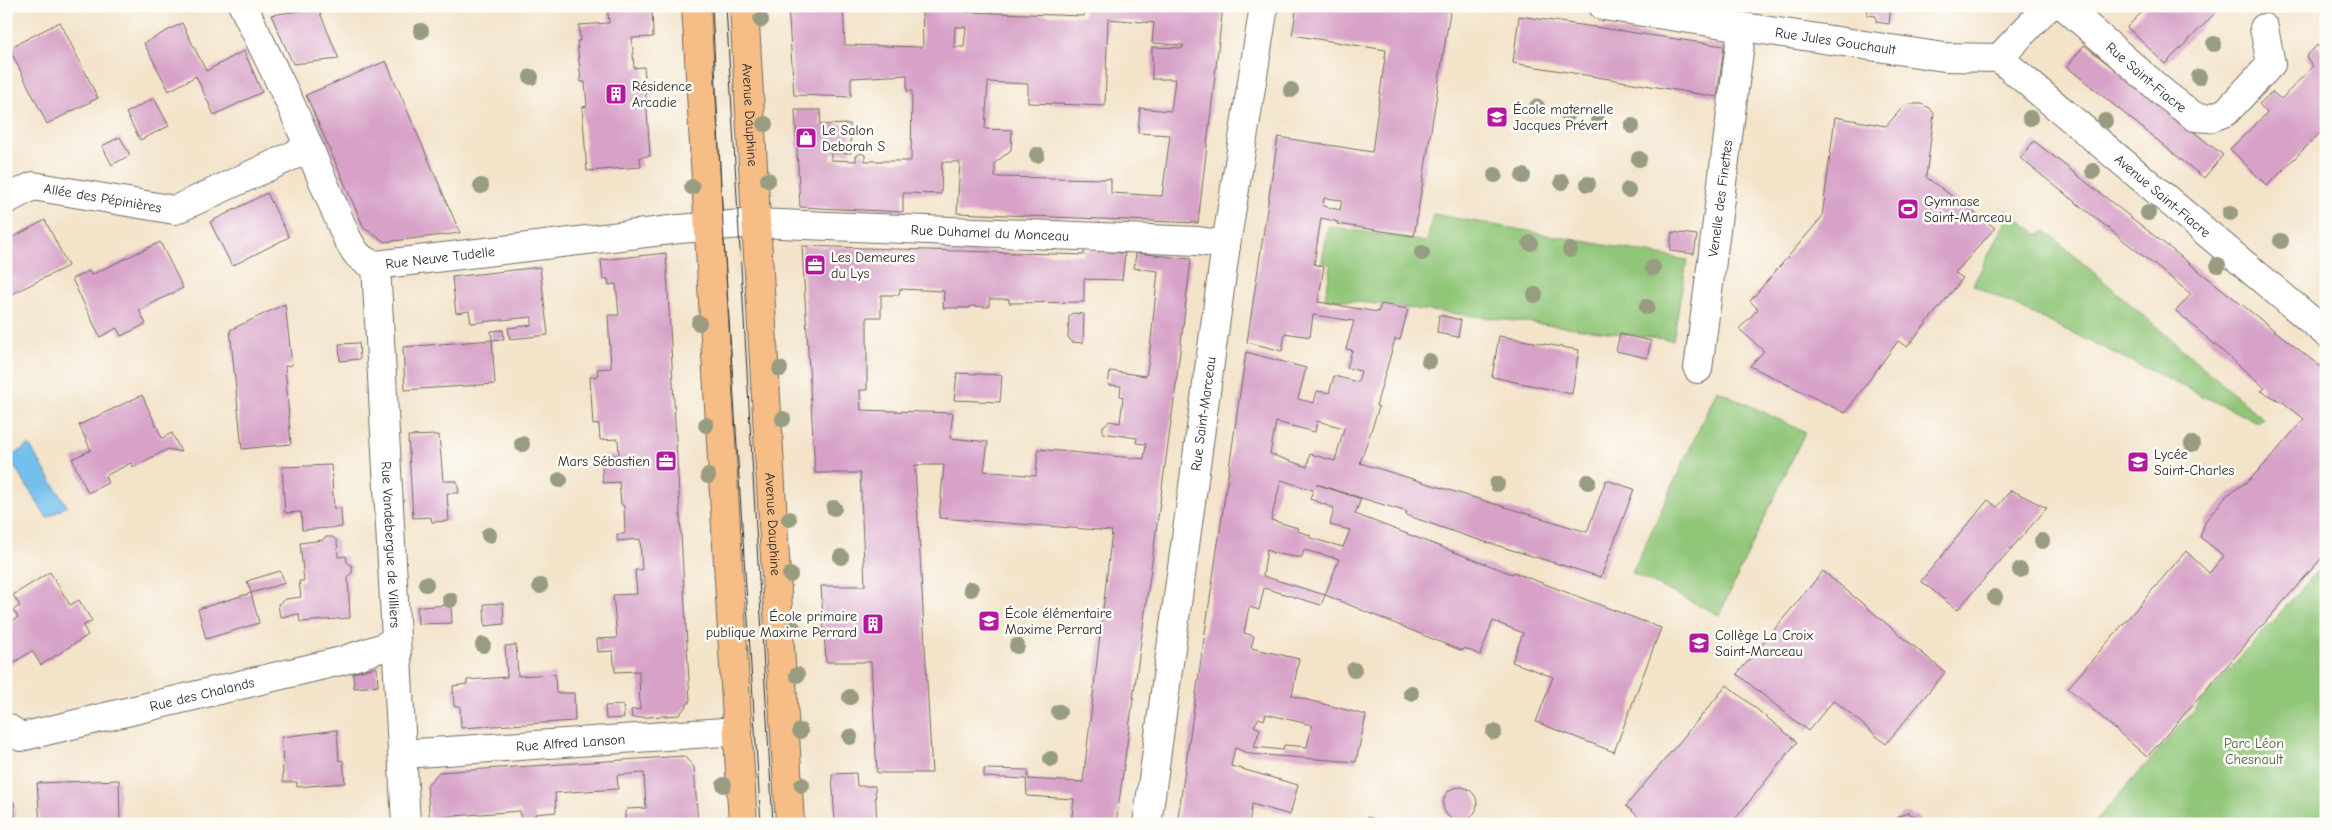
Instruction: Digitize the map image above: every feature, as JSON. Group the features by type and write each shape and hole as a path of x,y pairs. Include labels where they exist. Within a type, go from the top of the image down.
{"main road":[{"path":"696,6 743,824"},
{"name":"Avenue Dauphine","path":"744,6 790,824"}],"street":[{"name":"Rue Neuve Tudelle","path":"244,6 309,148 346,236 357,255 365,262 376,265 710,226"},
{"name":"Rue Saint-Marceau","path":"1148,824 1226,245 1264,6"},
{"name":"Rue Jules Gouchault","path":"1603,6 1944,57 1999,58"},
{"path":"1999,58 2048,6"},
{"name":"Rue Saint-Fiacre","path":"2064,6 2166,95 2195,117 2210,118 2226,112 2272,64 2264,28"},
{"name":"Venelle des Finettes","path":"1698,369 1742,28"},
{"name":"Avenue Saint-Fiacre","path":"1999,58 2326,333"},
{"name":"Allée des Pépinières","path":"6,200 33,186 175,210 309,148"},
{"path":"710,226 755,224"},
{"name":"Rue Duhamel du Monceau","path":"755,224 1198,241 1226,245"},
{"name":"Rue Vandebergue de Villiers","path":"376,265 406,824"},
{"name":"Rue des Chalands","path":"6,727 21,736 341,661 384,647 396,639"},
{"name":"Rue Alfred Lanson","path":"403,754 738,731"}],"green space":[{"path":"2006,210 2039,235 2046,231 2263,419 2259,423 1973,285 2006,221 1999,216"},
{"path":"1433,214 1687,260 1673,340 1325,298 1331,265 1322,262 1328,226 1427,242"},
{"path":"1717,390 1805,432 1719,615 1632,573"},
{"name":"Parc Léon Chesnault","path":"2326,561 2326,824 2093,824"}],"water":[{"path":"29,445 67,506 47,518 9,458"}],"building":[{"name":"Résidence Arcadie","path":"607,6 652,6 653,37 632,38 634,68 644,67 650,156 640,157 641,167 587,171 582,107 587,106 585,82 581,82 577,41 580,41 579,25 609,23"},
{"path":"788,6 843,6 845,45 923,47 922,6 967,6 967,12 1084,16 1085,6 1223,6 1198,223 957,213 960,162 942,162 941,194 903,193 903,212 800,207 795,110 821,110 820,125 850,124 851,153 831,153 831,160 856,161 856,156 861,153 865,155 865,161 911,161 912,91 907,91 907,75 851,78 851,97 794,95","holes":["1108,19 1154,23 1152,43 1183,45 1183,48 1152,47 1152,79 1175,79 1171,111 1140,108 1138,133 1170,135 1162,196 1111,193 1111,179 995,177 995,163 1011,150 1012,130 985,129 988,82 1028,84 1028,103 1105,106","955,27 966,27 964,47 954,47"]},
{"path":"1297,6 1451,6 1414,236 1337,224 1338,222 1321,218 1314,264 1324,267 1318,302 1378,312 1381,304 1408,309 1400,340 1395,339 1376,406 1379,407 1360,463 1587,532 1606,480 1634,489 1601,577 1466,536 1406,515 1407,512 1316,484 1361,499 1355,514 1661,628 1614,752 1536,722 1553,677 1512,662 1523,633 1493,621 1480,655 1464,648 1462,651 1325,595 1321,605 1264,588 1259,610 1249,607 1244,633 1254,636 1251,648 1299,659 1292,696 1366,715 1356,762 1250,754 1235,748 1231,766 1298,785 1290,815 1252,804 1249,824 1177,824 1246,352 1306,368 1298,399 1314,403 1317,391 1329,393 1334,376 1358,382 1361,371 1347,368 1352,350 1346,349 1354,321 1313,315 1310,337 1285,333 1282,351 1247,342 1278,137 1372,152 1386,50 1292,35","holes":["1324,198 1342,200 1340,210 1323,206","1317,421 1344,428 1335,461 1310,454 1307,467 1270,454 1276,422 1315,432","1281,480 1313,490 1310,499 1334,508 1330,525 1350,530 1343,547 1310,538 1310,535 1297,531 1298,528 1271,520","1267,549 1273,553 1296,557 1302,557 1304,550 1339,559 1325,595 1263,576","1266,714 1312,725 1307,747 1284,745 1283,750 1254,747 1260,729 1254,726 1259,718 1264,720"]},
{"path":"1868,6 1891,6 1889,24 1876,22 1876,16 1867,15"},
{"path":"2148,6 2222,6 2165,64 2127,27"},
{"path":"318,8 339,59 293,64 271,15"},
{"path":"1519,16 1724,46 1717,97 1513,63"},
{"path":"60,22 98,98 47,124 9,48"},
{"path":"182,23 206,71 244,51 262,92 214,115 196,76 169,91 144,43"},
{"path":"2084,45 2223,155 2204,178 2067,67"},
{"path":"2317,45 2326,53 2326,127 2267,186 2230,149 2267,113 2259,104 2272,92 2281,99 2313,66 2306,57"},
{"path":"386,61 460,233 385,242 364,228 306,95"},
{"path":"154,98 169,126 140,140 126,113"},
{"path":"1910,104 1921,104 1930,108 1934,114 1926,177 1995,228 1955,273 1963,278 1907,347 1898,341 1845,413 1750,366 1764,351 1739,329 1758,309 1750,301 1822,217 1835,117 1886,126 1903,107"},
{"path":"120,137 130,155 112,165 102,146"},
{"path":"2034,141 2326,371 2326,553 2147,757 2068,688 2186,551 2209,573 2224,556 2200,537 2206,520 2226,496 2248,481 2265,464 2304,419 2284,403 2261,391 2265,388 2176,311 2191,294 2020,158"},
{"path":"267,193 289,237 232,266 210,222"},
{"path":"45,220 68,266 6,297 6,241"},
{"path":"1672,232 1697,235 1694,254 1670,251"},
{"path":"160,242 183,288 139,310 146,324 121,336 117,328 100,337 72,279 89,271 91,275"},
{"path":"802,246 1084,255 1084,250 1125,253 1122,280 1084,279 1084,302 1009,303 1009,299 989,299 989,307 943,308 944,291 900,289 899,295 881,295 881,317 867,317 867,390 860,390 861,410 953,413 950,438 988,442 984,471 1036,476 1038,449 1144,459 1146,444 1136,443 1137,438 1103,433 1103,426 1110,421 1120,423 1123,397 1120,396 1121,386 1108,385 1110,371 1146,376 1158,271 1134,268 1136,253 1191,259 1175,393 1116,824 1071,824 1074,799 1027,796 1026,779 984,777 984,769 1028,770 1028,779 1083,782 1112,531 939,518 944,465 915,465 932,773 877,773 871,662 826,662 821,586 865,586 860,473 815,473"},
{"path":"666,253 690,701 679,715 632,718 631,710 640,709 639,671 615,672 613,651 598,652 597,639 617,638 613,595 637,594 635,570 642,570 640,539 617,541 617,534 625,534 624,506 621,504 619,482 603,483 601,456 619,455 618,439 600,440 599,424 593,425 590,377 598,376 597,369 611,368 608,315 619,315 616,284 609,285 608,279 603,279 601,260"},
{"path":"540,267 548,335 510,339 508,328 532,325 532,317 471,323 469,311 456,313 452,277"},
{"path":"285,304 292,365 285,366 291,444 242,449 230,330"},
{"path":"1073,313 1084,314 1083,343 1072,342 1068,337 1069,316"},
{"path":"1439,315 1461,320 1458,337 1437,333"},
{"path":"503,330 504,339 492,340 491,331"},
{"path":"1620,334 1651,341 1647,358 1616,351"},
{"path":"1499,336 1579,350 1572,394 1492,377"},
{"path":"492,340 495,384 405,390 403,347"},
{"path":"359,343 360,359 340,361 339,344"},
{"path":"957,373 1002,375 1000,402 954,400"},
{"path":"142,395 162,438 172,433 181,452 168,449 133,467 131,463 105,476 108,483 88,493 72,459 91,450 79,425"},
{"path":"439,435 443,481 457,481 459,493 447,493 449,521 432,522 431,517 413,518 408,436"},
{"path":"331,465 334,509 341,508 342,527 302,530 301,512 285,513 282,467"},
{"path":"2011,490 2047,508 1957,610 1921,581 1988,500 1997,507"},
{"path":"325,537 333,537 337,541 338,557 346,556 347,562 352,566 352,573 348,576 350,618 300,622 299,614 280,617 278,604 286,599 301,597 299,581 304,581 300,543 323,540"},
{"path":"280,571 285,583 251,593 247,581"},
{"path":"1823,571 1945,672 1886,744 1834,700 1808,731 1737,674"},
{"path":"50,572 70,605 79,600 92,621 83,626 88,635 41,665 32,651 10,665 6,658 6,625 18,617 13,610 20,606 13,595"},
{"path":"251,593 259,623 206,639 198,609"},
{"path":"503,603 504,624 485,626 484,604"},
{"path":"451,605 452,623 418,624 417,607"},
{"path":"516,645 518,676 555,674 556,693 574,693 575,721 461,728 460,706 454,706 453,686 467,684 467,680 507,677 505,646"},
{"path":"377,667 378,686 354,688 353,673"},
{"path":"1727,685 1797,742 1731,824 1647,824 1626,806"},
{"path":"623,705 624,718 606,719 605,706"},
{"path":"337,730 339,761 343,760 345,783 297,787 297,782 283,782 282,737"},
{"path":"684,756 694,767 698,824 625,824 625,812 627,809 646,808 644,773 617,775 618,789 555,793 556,812 535,814 536,824 521,824 520,811 441,817 441,824 430,824 427,785 439,772"},
{"path":"856,773 857,786 875,786 877,824 835,824 832,774"},
{"path":"119,780 120,824 40,824 37,783"},
{"path":"1460,787 1467,788 1472,792 1476,797 1476,811 1472,816 1467,820 1460,821 1453,820 1448,816 1444,811 1443,804 1444,797 1448,792 1453,788"},
{"path":"6,802 14,802 15,824 6,824"},
{"path":"1908,813 1918,817 1921,824 1893,824 1899,816"},
{"path":"1367,817 1393,823 1393,824 1365,824"}],"tram line":[{"path":"712,6 723,225 761,824"},
{"path":"726,6 773,824"}],"place":[{"name":"Résidence Arcadie","path":"616,94"},
{"name":"École maternelle Jacques Prévert","path":"1497,117"},
{"name":"Le Salon Deborah S","path":"806,138"},
{"name":"Gymnase Saint-Marceau","path":"1908,209"},
{"name":"Les Demeures du Lys","path":"815,265"},
{"name":"Mars Sébastien","path":"666,461"},
{"name":"Lycée Saint-Charles","path":"2138,462"},
{"name":"École élémentaire Maxime Perrard","path":"989,621"},
{"name":"École primaire publique Maxime Perrard","path":"873,624"},
{"name":"Collège La Croix Saint-Marceau","path":"1699,643"}]}
